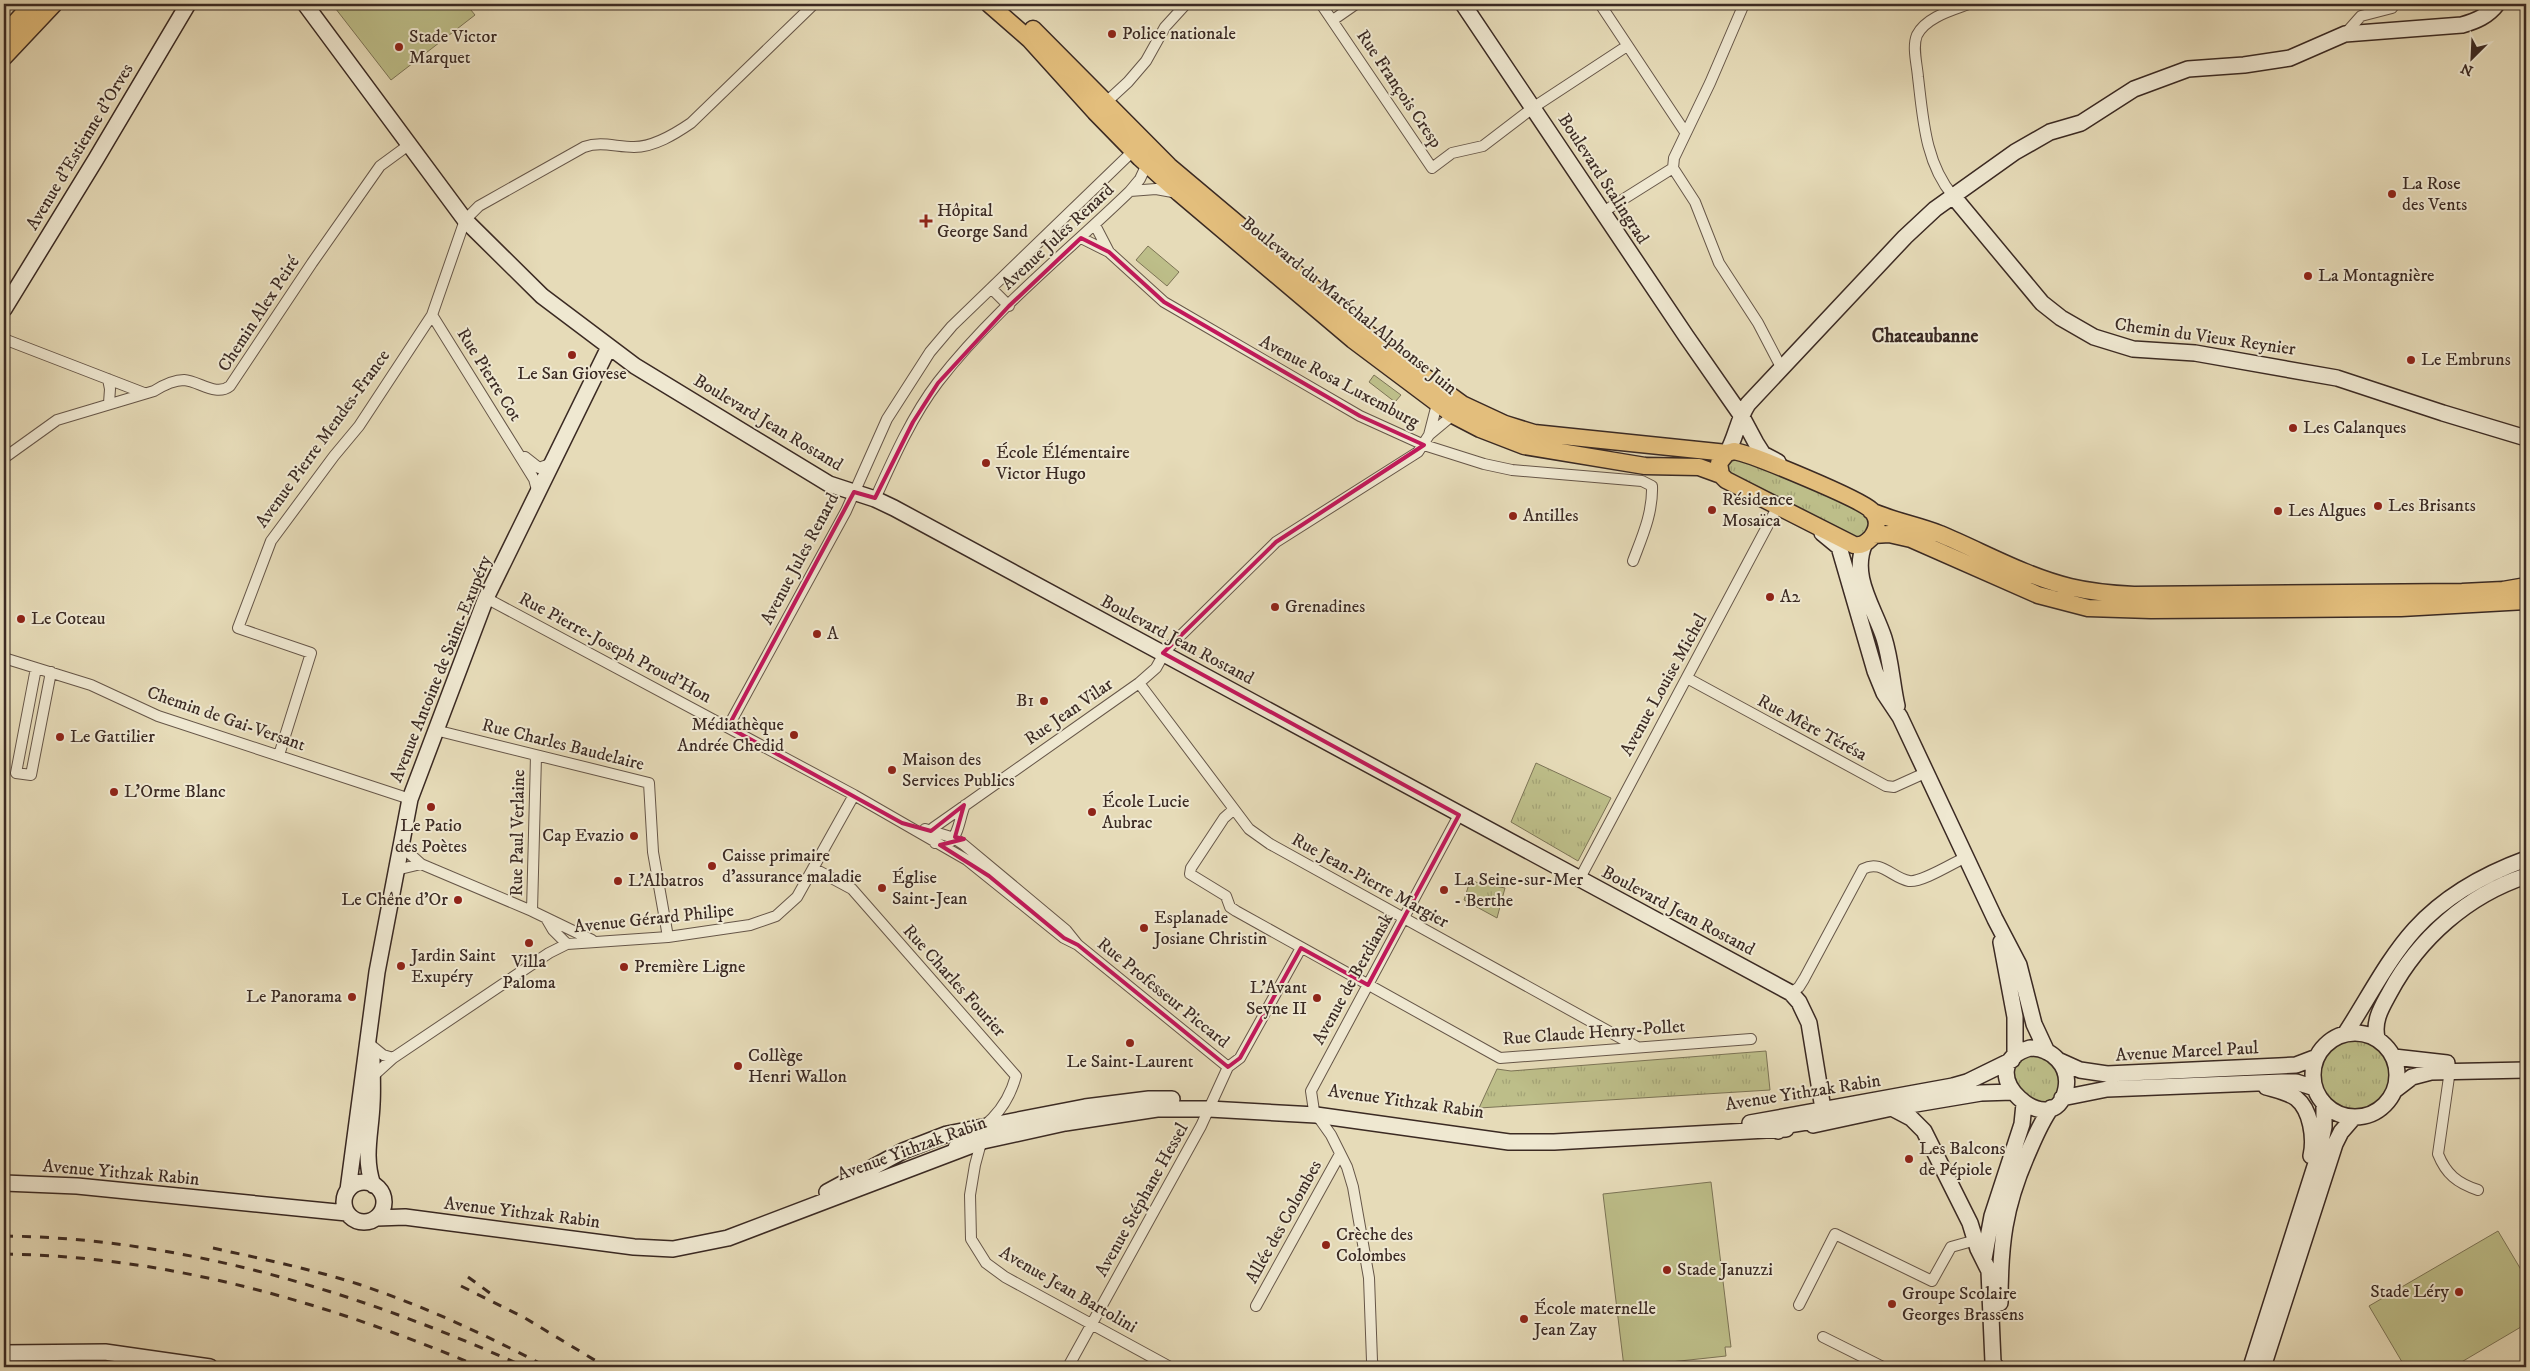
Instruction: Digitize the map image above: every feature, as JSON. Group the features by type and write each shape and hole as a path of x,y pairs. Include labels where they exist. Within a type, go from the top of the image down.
{"main road":[{"path":"4,34 32,4"},
{"path":"4,57 54,4"},
{"name":"Boulevard du Maréchal Alphonse Juin","path":"989,4 1029,39 1100,107"},
{"name":"Boulevard du Maréchal Alphonse Juin","path":"1006,4 1179,193 1353,340 1437,404 1480,429 1524,446 1645,466 1699,467 1721,474 1726,480 1854,544 1889,534 1911,540 2038,595 2088,608 2119,610 2402,608 2526,601"},
{"name":"Boulevard du Maréchal Alphonse Juin","path":"1143,152 1169,166 1384,347 1462,404 1527,431 1552,436 1727,453 1741,452 1805,478 1893,520 1938,533 2044,579 2077,589 2134,596 2462,592 2503,590 2526,586"},
{"path":"1721,474 1719,462 1727,453"},
{"path":"1869,539 1877,523 1871,511"}],"street":[{"name":"Avenue d'Estienne d'Orves","path":"4,309 188,4"},
{"path":"306,4 466,220 479,206 584,147 596,143 636,147 655,142 680,130 691,123 814,4"},
{"path":"1100,107 1146,61 1165,27 1186,4"},
{"name":"Rue François Cresp","path":"1321,4 1432,168 1452,153 1484,146 1534,107"},
{"path":"1333,20 1356,4"},
{"name":"Boulevard Stalingrad","path":"1463,4 1741,415 1763,454 1805,478"},
{"path":"1600,4 1685,132"},
{"path":"1744,4 1710,83 1685,132 1674,158 1673,168 1695,202 1720,263 1758,323 1782,369"},
{"path":"1953,196 1940,177 1930,152 1923,126 1915,50 1918,35 1928,24 1942,14 1969,4"},
{"path":"2345,34 2361,16 2392,8 2395,4"},
{"path":"1727,453 1741,415 1748,404 1905,237 1935,208 2034,141 2050,132 2081,123 2134,89 2188,69 2253,64 2290,58 2345,34 2462,25 2477,21 2492,11 2497,4"},
{"path":"1534,107 1628,46"},
{"name":"Chemin Alex Peiré","path":"4,458 57,420 109,403 184,380 216,390 226,389 380,166 410,144"},
{"name":"Avenue Jules Renard","path":"875,498 913,422 938,383 1009,306 1130,191 1140,178 1143,152"},
{"name":"Avenue Jules Renard","path":"728,728 854,492 882,428 906,387 930,352 952,326 1143,152"},
{"path":"1603,212 1673,168"},
{"name":"Avenue Jules Renard","path":"1130,191 1156,189 1179,193"},
{"name":"Chemin du Vieux Reynier","path":"1953,196 2042,303 2060,318 2094,337 2134,350 2204,355 2337,378 2443,414 2526,438"},
{"name":"Avenue Pierre Mendes-France","path":"279,754 311,653 238,628 248,598 271,541 359,426 432,315 466,220"},
{"name":"Boulevard Jean Rostand","path":"466,220 542,296 635,366 829,484 875,498 1165,652 1459,815 1791,993 1799,1002 1809,1022 1824,1110"},
{"name":"Avenue Rosa Luxemburg","path":"1095,225 1109,252"},
{"name":"Avenue Rosa Luxemburg","path":"1082,238 1109,252 1164,302 1309,388 1360,416 1424,445 1484,464 1512,470 1642,481 1652,486 1648,521 1633,562"},
{"name":"Avenue Jules Renard","path":"992,289 1009,306"},
{"name":"Rue Pierre Cot","path":"432,315 534,478 537,490"},
{"path":"4,339 144,393"},
{"name":"Avenue Antoine de Saint-Exupéry","path":"346,1193 377,972 410,799 486,598 537,490 609,347"},
{"path":"595,372 612,365 635,366"},
{"name":"Boulevard Stalingrad","path":"1713,374 1736,432"},
{"path":"108,379 110,389 109,403"},
{"path":"1430,435 1437,404"},
{"path":"1430,435 1453,415"},
{"name":"Rue Jean Vilar","path":"931,831 966,804 1139,683 1152,671 1165,652 1276,542 1411,457 1424,445 1430,435"},
{"path":"517,453 535,466 543,467 550,464"},
{"name":"Avenue Louise Michel","path":"1579,880 1778,506"},
{"path":"1803,519 1839,547 1875,671 1884,693 1900,717 1995,919 2019,965 2034,1024 2048,1052"},
{"path":"1869,539 1859,559 1859,568 1872,611 1884,638 1900,717"},
{"name":"Rue Pierre-Joseph Proud'Hon","path":"486,598 902,823"},
{"name":"Chemin de Gai-Versant","path":"4,658 92,685 158,716 279,754 410,799"},
{"path":"36,668 16,773 31,775 51,672"},
{"name":"Rue Mère Térésa","path":"1686,678 1886,786 1894,787 1926,773"},
{"name":"Rue Jean-Pierre Margier","path":"1139,683 1249,830 1270,844 1404,919 1637,1047"},
{"name":"Rue Charles Baudelaire","path":"436,730 649,783 653,852 668,937"},
{"name":"Rue Paul Verlaine","path":"532,911 536,756"},
{"name":"Avenue Gérard Philipe","path":"372,1077 393,1058 549,953 571,943 593,940 668,937 750,925 776,916 797,897 854,796"},
{"path":"931,831 938,844 954,838 966,804"},
{"name":"Rue Claude Henry-Pollet","path":"1233,810 1224,818 1196,859 1190,874 1226,896 1230,907 1236,911 1500,1058 1751,1039"},
{"name":"Avenue de Berdiansk","path":"1314,1111 1312,1091 1317,1078 1459,815"},
{"name":"Rue Professeur Piccard","path":"902,823 954,838 972,850 1066,930 1078,945 1228,1067"},
{"name":"Rue Professeur Piccard","path":"902,823 981,871 1064,938 1078,945"},
{"path":"401,846 421,864 532,911 593,940"},
{"path":"1791,993 1799,987 1804,979 1863,869 1869,865 1876,865 1910,881 1966,857"},
{"path":"2345,1034 2397,952 2433,912 2476,880 2526,859"},
{"path":"396,870 421,864"},
{"name":"Rue Charles Fourier","path":"813,868 852,889 1016,1076 1009,1124 978,1135"},
{"path":"2377,1038 2376,1020 2388,995 2406,966 2436,931 2454,914 2474,901 2526,876"},
{"path":"546,918 553,930 571,943"},
{"path":"1995,919 2004,952 2014,1009 2017,1044 2008,1074 2008,1082 2013,1092 2024,1104 2035,1109 2057,1103"},
{"path":"567,928 571,943"},
{"path":"549,953 553,930"},
{"name":"Avenue Stéphane Hessel","path":"1068,1367 1211,1105 1228,1067 1240,1058 1301,948"},
{"name":"Avenue Antoine de Saint-Exupéry","path":"370,1026 372,1077 367,1168 373,1185"},
{"path":"2356,1032 2377,1038 2389,1049 2394,1057 2398,1079 2395,1090 2390,1099 2375,1113 2354,1118 2338,1114 2324,1103 2315,1088 2313,1072 2317,1056 2332,1040 2345,1034 2356,1032"},
{"path":"372,1046 383,1055 393,1058"},
{"path":"2000,1367 2000,1268 2006,1211 2025,1159 2039,1128 2057,1103 2067,1077 2060,1061 2048,1052 2030,1048 2013,1058"},
{"name":"Avenue Marcel Paul","path":"2060,1061 2080,1070 2107,1074 2296,1065 2317,1056"},
{"path":"2394,1057 2415,1061 2526,1069"},
{"name":"Avenue Yithzak Rabin","path":"377,1218 405,1218 634,1247 673,1249 728,1238 807,1206 878,1181 978,1135 1009,1124 1071,1110 1148,1099 1314,1111 1468,1130 1518,1133 1749,1124 1953,1086 1967,1082 2013,1058"},
{"path":"2395,1090 2418,1075 2450,1070 2526,1069"},
{"path":"2450,1070 2438,1154 2442,1164 2454,1179 2478,1190"},
{"path":"358,1105 372,1077"},
{"name":"Avenue Marcel Paul","path":"2057,1103 2107,1089 2296,1082 2315,1088"},
{"path":"2251,1083 2294,1096 2299,1101 2308,1118 2311,1128 2312,1152 2304,1197"},
{"name":"Avenue Yithzak Rabin","path":"1314,1111 1509,1142 1554,1142 1778,1131 1892,1108 1981,1093 2013,1092"},
{"path":"1924,1131 1926,1113 1932,1102"},
{"path":"2251,1367 2322,1142 2324,1103"},
{"path":"1986,1367 1984,1262 1992,1216 2022,1124 2024,1104"},
{"name":"Avenue Yithzak Rabin","path":"1009,1124 1211,1105"},
{"path":"1892,1108 1911,1118 1924,1131 1970,1223 1989,1271 1993,1362 1996,1367"},
{"path":"1824,1110 1828,1116 1837,1119"},
{"path":"1778,1131 1782,1126 1820,1120 1824,1116 1824,1110"},
{"path":"1314,1111 1331,1135 1353,1187 1369,1278 1374,1367"},
{"path":"2263,1367 2335,1144 2341,1132 2354,1118"},
{"name":"Avenue Yithzak Rabin","path":"807,1206 831,1190 902,1151 947,1134 978,1135"},
{"name":"Avenue Jean Bartolini","path":"978,1135 970,1195 971,1239 979,1253 989,1265 1005,1277 1170,1367"},
{"name":"Allée des Colombes","path":"1256,1306 1340,1154"},
{"name":"Avenue Yithzak Rabin","path":"6,1182 139,1192 294,1209 317,1208 347,1213"},
{"path":"384,1201 381,1214 377,1218 364,1223 357,1222 347,1213 344,1207 346,1193 359,1183 373,1185 379,1189 384,1201 405,1218"},
{"name":"Avenue Yithzak Rabin","path":"317,1208 346,1193"},
{"path":"1970,1223 1992,1216"},
{"path":"1799,1305 1835,1234 1932,1281 1951,1247 1976,1240"},
{"path":"1823,1337 1883,1367"},
{"path":"4,1353 106,1352 166,1364 210,1367"}],"highlighted area":[{"path":"1081,238 1109,252 1164,302 1360,416 1424,445 1276,542 1163,653 1459,815 1368,985 1301,948 1240,1058 1228,1067 1078,945 1064,938 989,876 940,845 964,839 955,837 964,805 931,831 902,823 728,727 854,492 875,498 913,422 938,383 1009,306"}],"green space":[{"name":"Stade Victor Marquet","path":"332,4 466,4 475,15 391,80"},
{"path":"1148,246 1179,272 1167,286 1136,260"},
{"path":"1374,375 1401,395 1395,402 1369,382"},
{"path":"1727,453 1871,511 1865,543 1734,484 1722,457"},
{"path":"1536,763 1611,798 1578,861 1511,822"},
{"path":"1470,881 1505,888 1497,918 1464,900"},
{"path":"2347,1033 2363,1033 2379,1040 2390,1051 2397,1067 2394,1091 2385,1105 2379,1110 2363,1117 2347,1117 2331,1110 2320,1099 2313,1083 2313,1067 2320,1051 2331,1040"},
{"path":"1766,1051 1770,1090 1479,1108 1497,1069 1511,1071"},
{"path":"2019,1053 2054,1056 2065,1092 2035,1109 2008,1074"},
{"name":"Stade Januzzi","path":"1711,1182 1731,1347 1725,1347 1726,1356 1624,1367 1603,1194"},
{"name":"Stade Léry","path":"2498,1231 2526,1278 2526,1324 2453,1367 2405,1367 2369,1306"}],"railway":[{"path":"4,1236 71,1239 138,1247 205,1259 271,1275 336,1294 400,1316 463,1340 525,1367"},
{"path":"213,1248 286,1264 358,1284 454,1322 547,1367"},
{"path":"4,1254 66,1257 127,1264 247,1287 365,1323 480,1367"},
{"path":"468,1277 494,1296"},
{"path":"461,1286 525,1318 606,1367"}],"place":[{"name":"Police nationale","path":"1112,34"},
{"name":"Stade Victor Marquet","path":"399,47"},
{"name":"La Rose des Vents","path":"2392,194"},
{"name":"Hôpital George Sand","path":"926,221"},
{"name":"La Montagnière","path":"2308,276"},
{"name":"Le San Giovese","path":"572,355"},
{"name":"Le Embruns","path":"2411,360"},
{"name":"Les Calanques","path":"2293,428"},
{"name":"École Élémentaire Victor Hugo","path":"986,463"},
{"name":"Les Brisants","path":"2378,506"},
{"name":"Résidence Mosaïca","path":"1712,510"},
{"name":"Les Algues","path":"2278,511"},
{"name":"Antilles","path":"1513,516"},
{"name":"A2","path":"1770,597"},
{"name":"Grenadines","path":"1275,607"},
{"name":"Le Coteau","path":"21,619"},
{"name":"A","path":"817,634"},
{"name":"B1","path":"1044,701"},
{"name":"Médiathèque Andrée Chedid","path":"794,735"},
{"name":"Le Gattilier","path":"60,737"},
{"name":"Maison des Services Publics","path":"892,770"},
{"name":"L'Orme Blanc","path":"114,792"},
{"name":"Le Patio des Poètes","path":"431,807"},
{"name":"École Lucie Aubrac","path":"1092,812"},
{"name":"Cap Evazio","path":"634,836"},
{"name":"Caisse primaire d'assurance maladie","path":"712,866"},
{"name":"L'Albatros","path":"618,881"},
{"name":"Église Saint-Jean","path":"882,888"},
{"name":"La Seine-sur-Mer - Berthe","path":"1444,890"},
{"name":"Le Chêne d'Or","path":"458,900"},
{"name":"Esplanade Josiane Christin","path":"1144,928"},
{"name":"Villa Paloma","path":"529,943"},
{"name":"Jardin Saint Exupéry","path":"401,966"},
{"name":"Première Ligne","path":"624,967"},
{"name":"Le Panorama","path":"352,997"},
{"name":"L'Avant Seyne II","path":"1317,998"},
{"name":"Le Saint-Laurent","path":"1130,1043"},
{"name":"Collège Henri Wallon","path":"738,1066"},
{"name":"Les Balcons de Pépiole","path":"1909,1159"},
{"name":"Crèche des Colombes","path":"1326,1245"},
{"name":"Stade Januzzi","path":"1667,1270"},
{"name":"Stade Léry","path":"2459,1292"},
{"name":"Groupe Scolaire Georges Brassens","path":"1892,1304"},
{"name":"École maternelle Jean Zay","path":"1524,1319"}],"district":[{"name":"Chateaubanne","path":"1925,336"}]}
